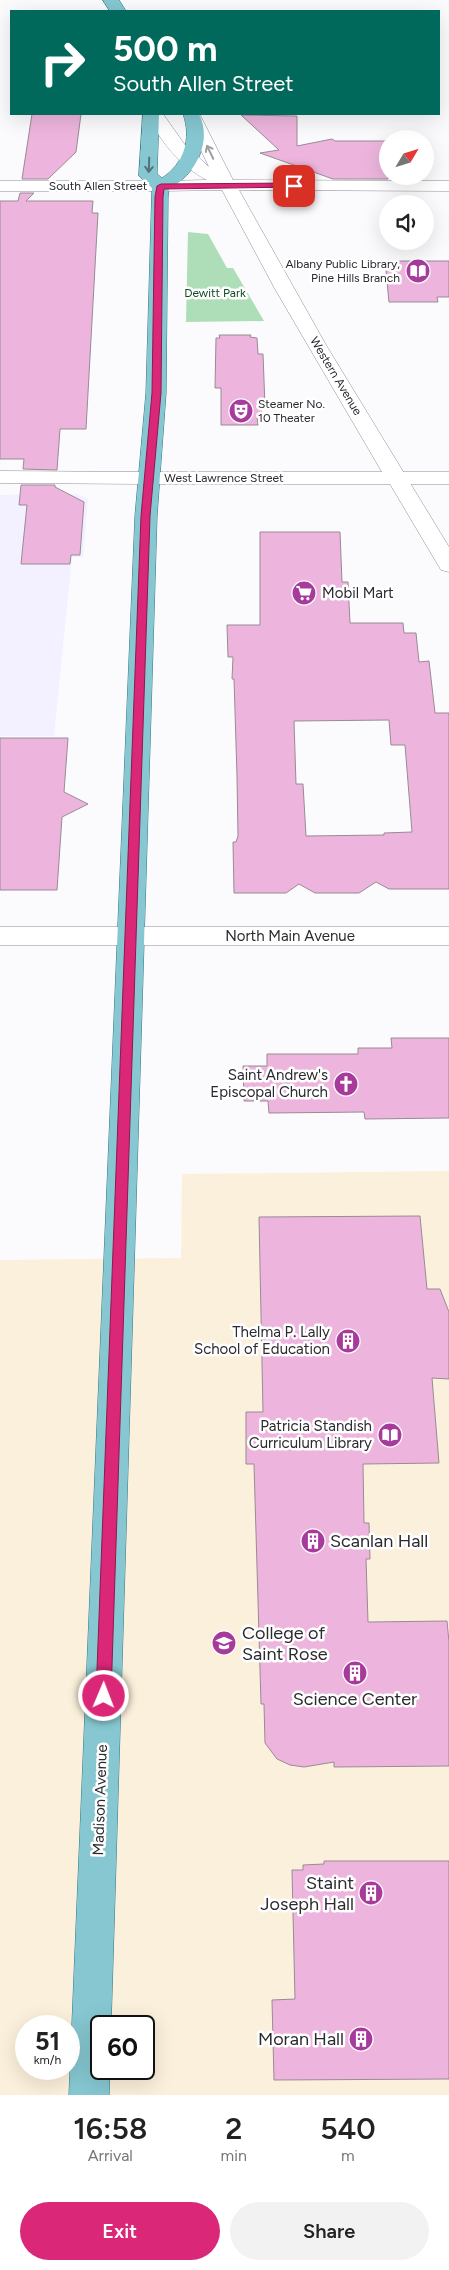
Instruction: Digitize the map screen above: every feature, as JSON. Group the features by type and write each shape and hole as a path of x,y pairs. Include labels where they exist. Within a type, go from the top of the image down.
{"main road":[{"path":"151,115 148,176 161,186 178,176 189,160 195,132 193,116"},
{"name":"Madison Avenue","path":"89,2095 148,478 156,393 161,186"}],"street":[{"name":"Western Avenue","path":"156,115 170,137 189,160 226,185"},
{"name":"Western Avenue","path":"193,116 226,185 267,260 449,565"},
{"name":"South Allen Street","path":"0,186 449,186"},
{"name":"West Lawrence Street","path":"0,477 449,478"},
{"name":"North Main Avenue","path":"0,936 449,936"}],"shaded area":[{"path":"77,494 88,499 83,557 72,557 54,736 0,736 0,495"},
{"name":"College of Saint Rose","path":"449,1171 449,2095 0,2095 0,1260 181,1258 182,1174"}],"green space":[{"name":"Dewitt Park","path":"188,232 208,234 227,268 233,268 264,321 186,322"}],"building":[{"path":"32,115 81,115 76,152 48,179 22,179"},
{"path":"241,115 297,116 297,146 332,139 335,141 379,141 379,179 333,179 260,153 279,150"},
{"path":"20,193 34,193 26,201 93,201 92,213 98,213 86,429 60,429 57,470 23,469 24,459 0,459 0,201 18,201"},
{"name":"Albany Public Library, Pine Hills Branch","path":"385,261 449,261 449,297 437,297 438,302 389,302"},
{"path":"219,335 251,335 250,337 257,338 258,354 263,354 265,406 261,406 262,416 257,416 258,425 221,425 221,388 215,388 216,338 220,338"},
{"path":"21,485 55,485 55,487 84,502 80,555 71,555 70,564 21,564 27,505 19,505"},
{"path":"260,532 340,532 342,582 348,582 350,623 403,623 404,633 416,633 419,662 429,661 435,713 449,713 449,889 389,889 376,882 359,893 315,893 299,884 286,893 234,893 233,842 236,842 238,836 237,776 234,679 232,679 233,657 228,657 227,625 260,625","holes":["389,720 391,745 405,745 412,832 384,833 384,835 306,836 303,784 296,784 294,721"]},
{"path":"0,738 68,738 64,792 88,804 62,817 57,890 0,890"},
{"name":"Saint Andrew's Episcopal Church","path":"391,1038 449,1038 449,1118 365,1119 364,1112 269,1113 268,1101 244,1101 243,1066 267,1066 267,1054 358,1054 358,1048 392,1048"},
{"path":"420,1216 427,1289 440,1289 449,1312 449,1379 432,1378 439,1463 363,1464 364,1523 369,1523 370,1559 366,1559 368,1622 447,1621 449,1642 449,1766 334,1767 334,1762 304,1767 290,1765 277,1759 265,1743 264,1704 261,1704 254,1464 246,1464 246,1412 263,1412 259,1217"},
{"path":"324,1861 449,1861 449,2079 274,2080 272,2000 295,1999 292,1870 303,1870 303,1865 324,1864"}],"place":[{"name":"Albany Public Library, Pine Hills Branch","path":"418,271"},
{"name":"Steamer No. 10 Theater","path":"241,411"},
{"name":"Mobil Mart","path":"304,593"},
{"name":"Saint Andrew's Episcopal Church","path":"346,1084"},
{"name":"Thelma P. Lally School of Education","path":"348,1341"},
{"name":"Patricia Standish Curriculum Library","path":"390,1435"},
{"name":"Scanlan Hall","path":"313,1541"},
{"name":"College of Saint Rose","path":"224,1643"},
{"name":"Science Center","path":"355,1673"},
{"name":"Staint Joseph Hall","path":"371,1893"},
{"name":"Moran Hall","path":"361,2039"}],"route":[{"path":"104,1696 143,591 148,478 156,393 159,197 161,186 294,186"}]}
